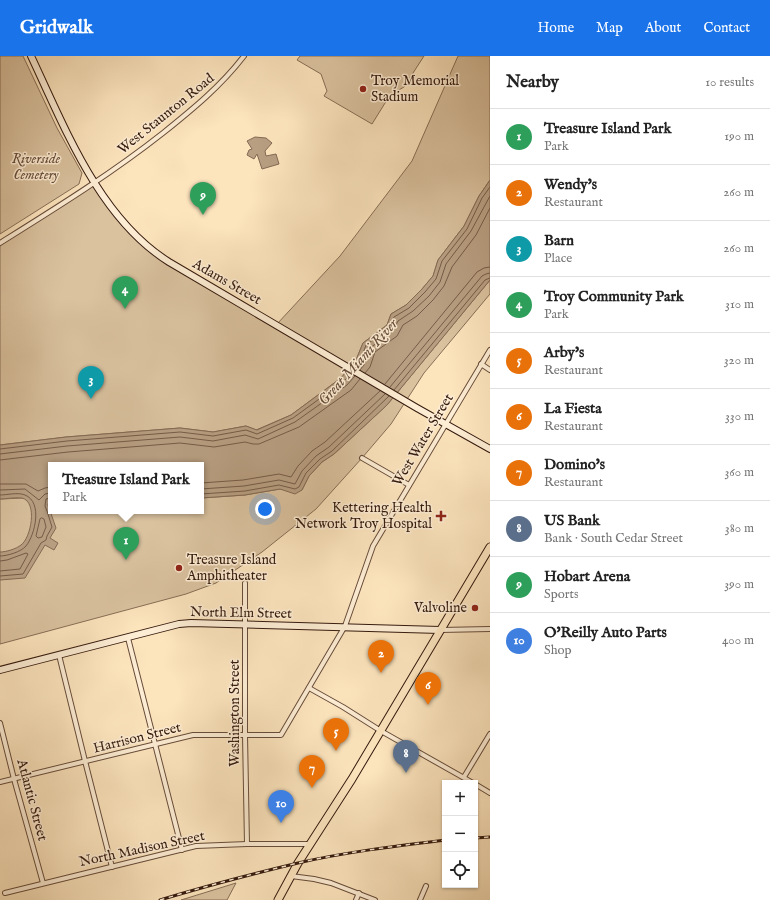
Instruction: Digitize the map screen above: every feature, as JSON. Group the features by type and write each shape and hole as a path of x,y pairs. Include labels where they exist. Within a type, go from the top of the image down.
{"main road":[{"path":"278,900 310,844 381,731 490,547"}],"street":[{"name":"Adams Street","path":"31,56 72,142 95,183 125,225 153,251 169,262 490,449"},
{"name":"West Staunton Road","path":"0,243 95,183 145,147 202,101 231,73 244,56"},
{"name":"West Water Street","path":"281,735 345,626 373,546 490,350"},
{"path":"481,364 490,370"},
{"path":"362,458 409,485"},
{"name":"Washington Street","path":"245,583 247,844"},
{"name":"North Elm Street","path":"0,670 179,624 345,626 440,630"},
{"path":"440,630 490,629"},
{"path":"128,638 182,850"},
{"path":"59,655 112,867"},
{"path":"309,688 381,731 468,780"},
{"name":"Atlantic Street","path":"0,723 43,883"},
{"path":"464,777 490,734"},
{"name":"Harrison Street","path":"0,782 193,735 281,735"},
{"path":"478,786 490,793"},
{"name":"North Madison Street","path":"5,893 196,846 310,844"},
{"path":"291,876 331,883 375,900"},
{"path":"420,900 426,886"},
{"path":"356,900 359,893"}],"green space":[{"name":"Riverside Cemetery","path":"0,56 23,56 57,128 82,173 79,184 0,234"},
{"name":"Troy Memorial Stadium","path":"300,56 424,56 404,87 390,95 372,124 324,96 327,91 321,74 297,60"},
{"path":"458,56 490,56 490,180 479,196 464,226 438,260 433,276 406,305 391,314 387,325 363,343 356,360 341,378 291,415 256,430 246,426 213,432 180,428 66,437 0,445 0,243 95,183 101,193 153,251 277,324 340,256 412,161"},
{"path":"490,280 490,294 424,373 391,424 316,509 262,552 216,583 186,594 0,644 0,499 23,498 48,501 48,514 204,514 204,498 245,495 280,489 302,490 309,476 322,462 334,454 387,405"},
{"path":"236,883 227,900 181,900"}],"water":[{"path":"255,137 266,138 272,143 265,151 266,156 276,154 279,164 262,169 257,154 254,159 247,155 249,150 252,149 247,141"},
{"name":"Great Miami River","path":"490,180 490,280 387,405 334,454 322,462 309,476 302,490 295,494 280,489 245,495 204,498 204,462 48,462 48,514 51,514 56,528 50,538 58,543 54,550 45,545 25,578 0,580 0,552 16,548 25,541 30,528 31,513 30,506 27,501 22,498 0,499 0,445 66,437 180,428 213,432 246,426 257,430 291,415 341,378 356,360 363,343 387,325 391,314 406,305 422,289 433,276 438,260 464,226 479,196"}],"railway":[{"path":"478,838 490,837"},
{"path":"160,900 246,876 316,859 442,840"}],"place":[{"name":"Troy Memorial Stadium","path":"363,89"},
{"name":"Hobart Arena","path":"203,215"},
{"name":"Troy Community Park","path":"125,309"},
{"name":"Barn","path":"91,399"},
{"name":"Kettering Health Network Troy Hospital","path":"441,516"},
{"name":"Treasure Island Park","path":"126,560"},
{"name":"Treasure Island Amphitheater","path":"179,568"},
{"name":"Valvoline","path":"475,608"},
{"name":"Wendy's","path":"381,673"},
{"name":"La Fiesta","path":"428,705"},
{"name":"Arby's","path":"336,751"},
{"name":"US Bank","path":"406,773"},
{"name":"Domino's","path":"312,788"},
{"name":"O'Reilly Auto Parts","path":"281,823"}]}
